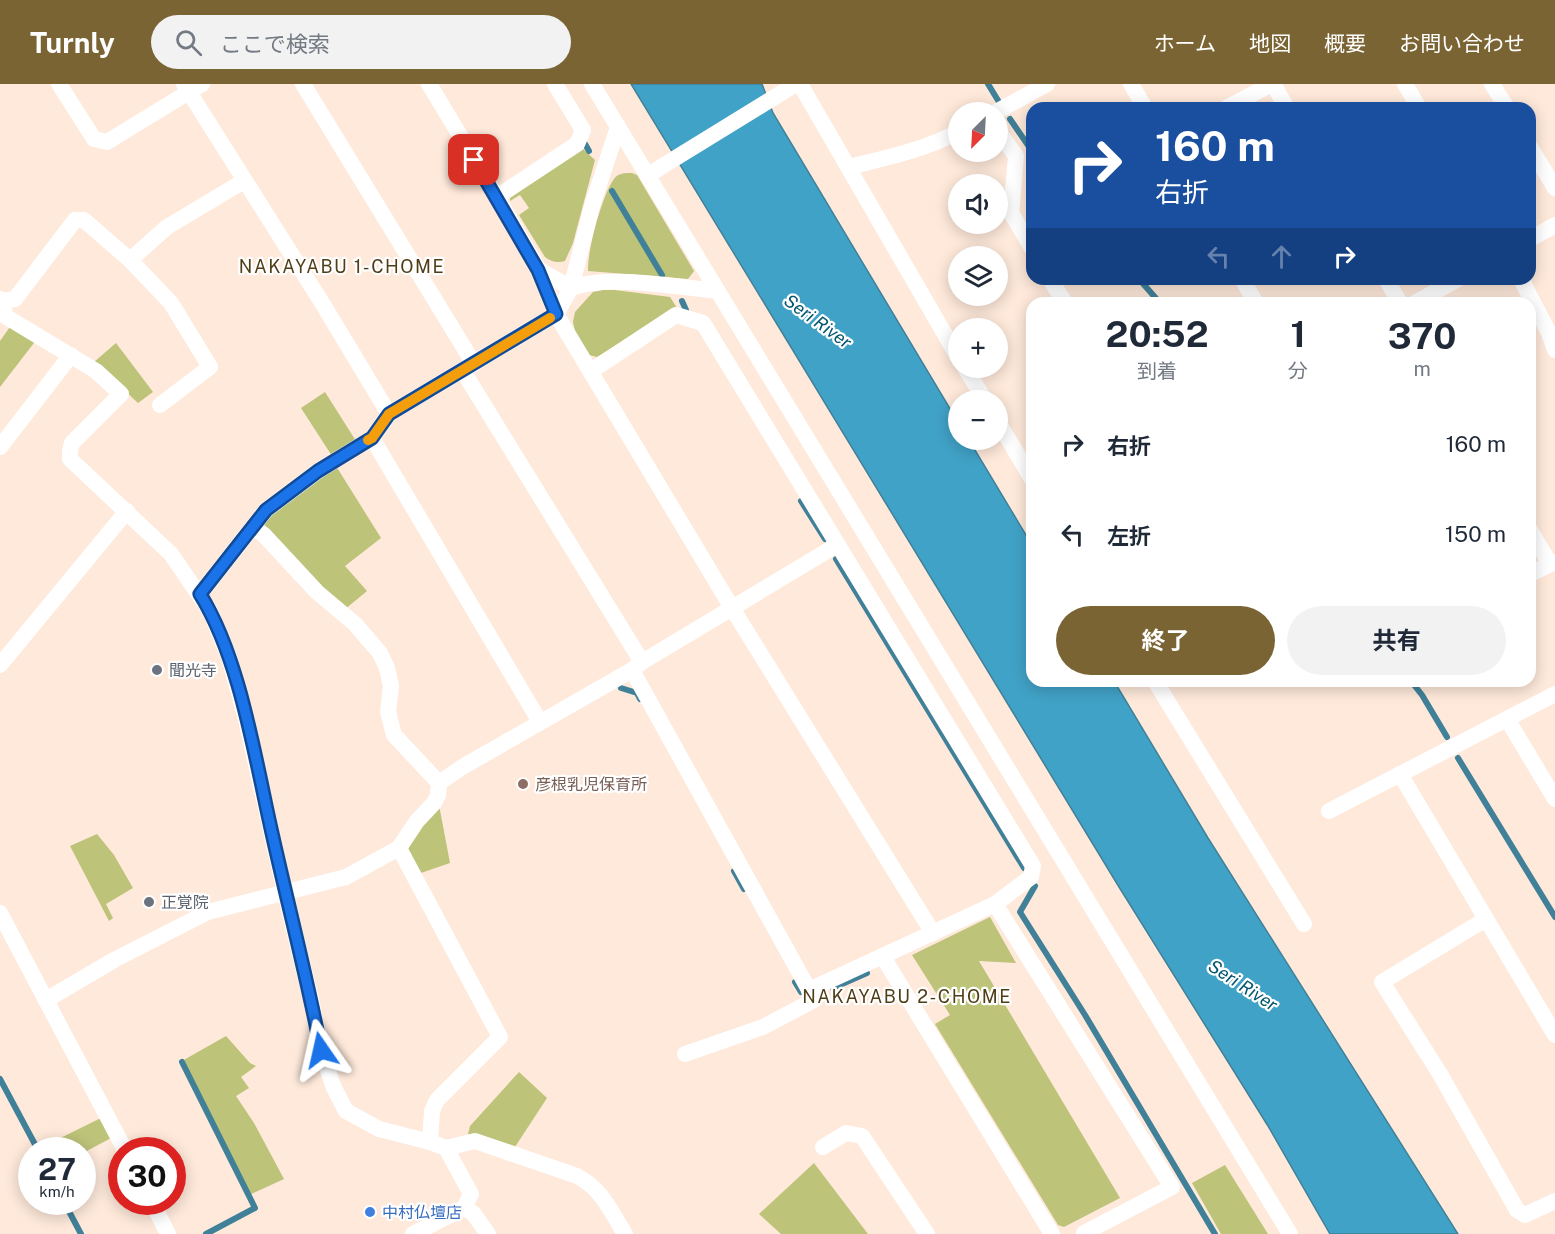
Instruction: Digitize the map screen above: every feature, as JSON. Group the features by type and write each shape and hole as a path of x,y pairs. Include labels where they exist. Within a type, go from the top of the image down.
{"street":[{"path":"59,84 94,139 107,142 192,87 244,181 324,306 389,414"},
{"path":"303,84 637,666 814,1000 763,1027 685,1054"},
{"path":"429,84 538,270 556,314 732,608 933,933"},
{"path":"497,197 577,144 583,130 555,84"},
{"path":"591,84 618,127 653,172 718,291 1290,1234"},
{"path":"1008,105 1047,84"},
{"path":"1131,84 1141,102"},
{"path":"1238,102 1272,84 1283,102"},
{"path":"1405,84 1416,102"},
{"path":"1492,84 1503,102"},
{"path":"653,172 796,85 849,166 948,339"},
{"path":"200,594 266,510 318,471 372,438 389,414 556,314 571,288 592,206 618,127"},
{"path":"849,166 898,155 948,136"},
{"path":"1008,145 1016,156 1011,213 1026,238"},
{"path":"1536,157 1555,188"},
{"path":"130,260 166,227 244,181"},
{"path":"160,405 210,367 171,303 130,260 84,220 75,220 15,299 2,300 4,316 96,371 121,394 72,444 70,459 171,554 210,611 229,657 245,715 321,1050 334,1088 346,1111 379,1129 438,1145 475,1141 577,1176 591,1184 600,1193 625,1234"},
{"path":"1536,236 1555,225"},
{"path":"538,270 571,288"},
{"path":"571,288 580,284 605,281 718,291"},
{"path":"1426,297 1447,285"},
{"path":"1536,308 1555,350"},
{"path":"591,371 676,315 703,323 1033,866 1031,877 995,904 809,990"},
{"path":"0,447 71,355"},
{"path":"372,438 540,722"},
{"path":"1008,439 1026,469"},
{"path":"0,665 127,511"},
{"path":"46,1000 114,960 208,912 346,877 399,848 438,795 439,783 394,735 388,712 391,686 387,668 380,653 356,624 317,592 264,535 253,527"},
{"path":"1536,539 1552,563 1536,571"},
{"path":"439,783 837,545"},
{"path":"1159,687 1304,924"},
{"path":"1329,811 1555,694"},
{"path":"1507,719 1555,799"},
{"path":"1400,774 1555,1035"},
{"path":"399,848 500,1036 437,1100 432,1111 438,1145 471,1194 464,1208 413,1234"},
{"path":"995,904 1173,1187 1083,1234"},
{"path":"0,913 118,1137"},
{"path":"1486,919 1382,982 1440,1074 1516,1210 1525,1215 1555,1201"},
{"path":"883,957 1052,1234"},
{"path":"823,1148 846,1133 862,1136 927,1234"},
{"path":"464,1208 473,1213 488,1234"},
{"path":"158,1215 168,1234"}],"green space":[{"path":"583,149 595,160 573,243 565,261 554,262 545,257 519,215 529,208 520,195 510,201 510,198 513,191"},
{"path":"632,173 637,175 694,271 688,279 588,271 596,224 609,187 618,176"},
{"path":"607,289 670,297 677,308 597,357 589,355 576,336 573,322 575,312 593,292"},
{"path":"12,324 37,339 0,387 0,341"},
{"path":"116,343 153,392 138,403 94,362"},
{"path":"325,392 356,441 332,456 301,408"},
{"path":"336,466 381,538 345,566 367,591 344,610 260,526 273,511"},
{"path":"439,805 450,863 418,874 403,848"},
{"path":"97,834 114,855 133,888 106,904 113,918 109,921 70,846"},
{"path":"990,917 1016,963 979,961 1120,1198 1064,1227 1058,1225 935,1024 950,1015 912,955"},
{"path":"226,1036 250,1063 256,1066 241,1077 249,1088 236,1096 254,1123 284,1179 249,1195 182,1061"},
{"path":"519,1072 547,1098 513,1150 468,1134 470,1126"},
{"path":"103,1117 113,1137 108,1137 108,1140 96,1146 96,1137 62,1137"},
{"path":"814,1163 868,1234 781,1234 759,1214"},
{"path":"1225,1165 1268,1234 1221,1234 1192,1183"}],"water":[{"name":"Seri River","path":"631,84 762,84 773,113 948,405 948,450 975,450 1026,535 1026,687 1118,687 1208,838 1458,1234 1330,1234 1268,1126 1119,887"}],"waterway":[{"path":"988,84 999,102"},
{"path":"1010,119 1026,142"},
{"path":"585,144 589,151"},
{"path":"612,191 662,275"},
{"path":"1144,285 1155,297"},
{"path":"682,301 686,310"},
{"path":"801,501 825,539"},
{"path":"836,559 1024,868"},
{"path":"1416,687 1447,737"},
{"path":"621,688 637,693 640,699"},
{"path":"1458,758 1555,917"},
{"path":"734,871 744,889"},
{"path":"1035,886 1020,912 1085,1015 1215,1234"},
{"path":"833,988 867,973"},
{"path":"795,982 801,992"},
{"path":"182,1062 255,1208 206,1234"},
{"path":"0,1079 31,1137"},
{"path":"71,1215 81,1234"}],"slow traffic":[{"path":"368,440 372,438 389,414 550,318"}],"place":[{"name":"聞光寺","path":"157,670"},
{"name":"彦根乳児保育所","path":"523,784"},
{"name":"正覚院","path":"149,902"},
{"name":"中村仏壇店","path":"370,1212"}],"district":[{"name":"NAKAYABU 1-CHOME","path":"342,266"},
{"name":"NAKAYABU 2-CHOME","path":"907,996"}],"route":[{"path":"321,1050 245,715 229,657 210,611 200,594 266,510 318,471 372,438 389,414 556,314 538,270 474,160"}]}
